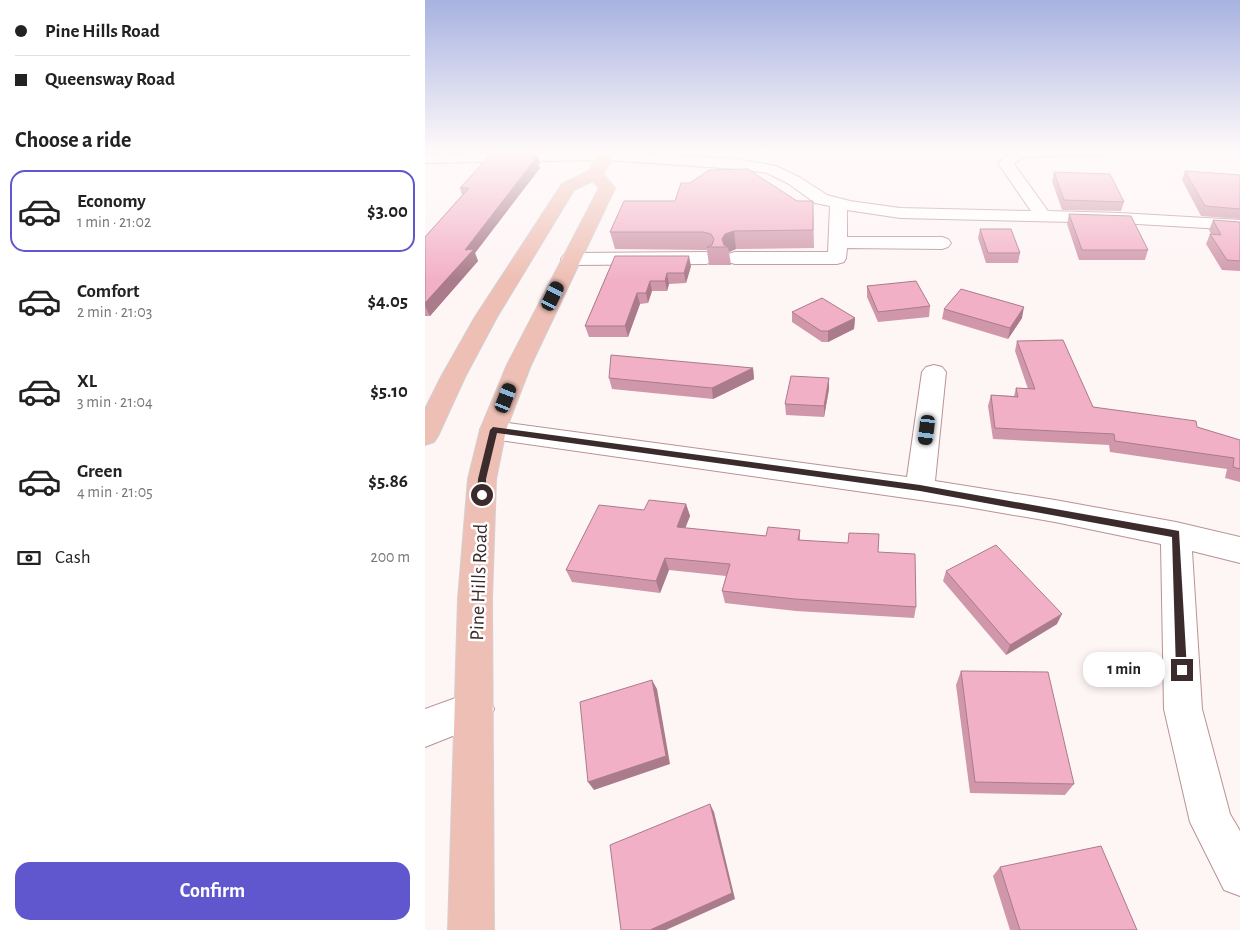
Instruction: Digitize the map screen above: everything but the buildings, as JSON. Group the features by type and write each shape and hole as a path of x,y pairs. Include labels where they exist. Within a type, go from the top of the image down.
{"main road":[{"path":"428,423 486,317 564,193"},
{"name":"Pine Hills Road","path":"471,930 475,599 482,479 493,430 519,365 604,193"}],"street":[{"path":"813,193 821,199 900,213 1043,216 1240,225"},
{"path":"1027,193 1043,216"},
{"path":"735,258 837,258 839,203"},
{"path":"837,242 942,243"},
{"path":"571,259 706,258"},
{"path":"920,488 934,372"},
{"path":"493,430 920,488 1176,534 1240,550"},
{"path":"1176,534 1183,709 1211,822 1240,874"},
{"path":"425,728 475,709"}],"route":[{"path":"482,495 482,479 493,430 920,488 1176,534 1182,670"}]}
